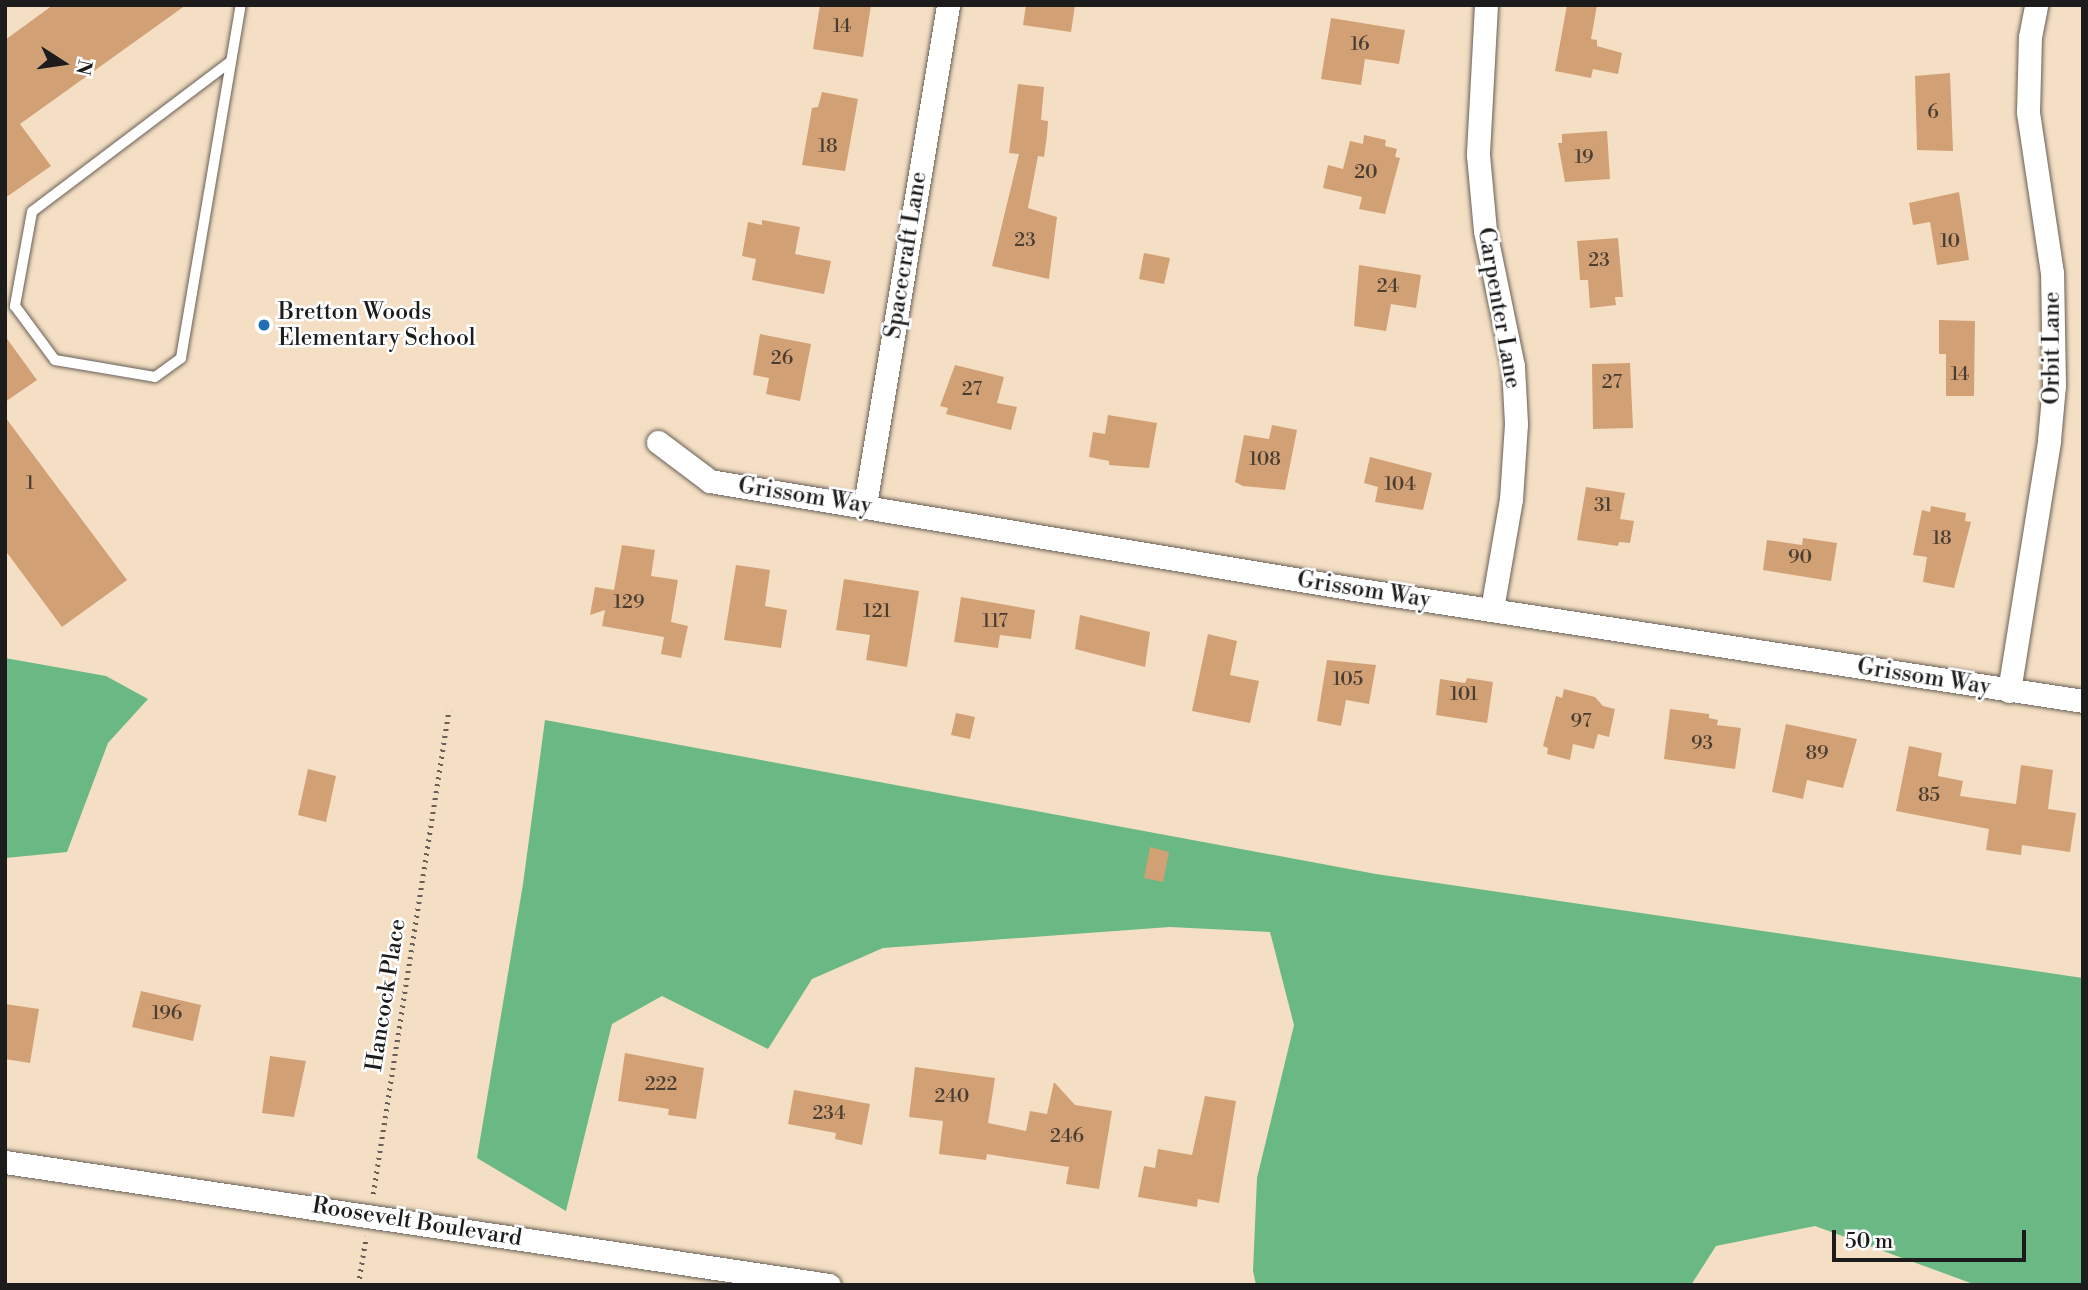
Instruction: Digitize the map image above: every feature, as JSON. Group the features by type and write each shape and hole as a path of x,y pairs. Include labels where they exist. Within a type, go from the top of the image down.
{"street":[{"name":"Spacecraft Lane","path":"865,505 948,5"},
{"name":"Carpenter Lane","path":"1486,5 1478,155 1485,231 1513,366 1516,424 1511,499 1492,609"},
{"name":"Orbit Lane","path":"2009,691 2049,440 2054,385 2052,273 2028,112 2030,37 2036,5"},
{"name":"Grissom Way","path":"658,442 710,481 1492,609 2083,701"},
{"name":"Roosevelt Boulevard","path":"5,1162 369,1214 829,1285"}],"lane":[{"path":"230,62 32,212 15,306 55,360 155,377 181,358 241,5"}],"path":[{"name":"Hancock Place","path":"358,1285 449,710"}],"green space":[{"path":"5,658 106,676 148,699 108,743 67,852 5,858"},
{"path":"545,720 1376,874 2083,978 2083,1285 1976,1285 1815,1226 1716,1246 1691,1285 1256,1285 1253,1271 1257,1178 1294,1025 1270,932 1170,927 883,948 812,979 768,1049 662,996 612,1024 566,1211 477,1158 523,884"}],"building":[{"path":"53,5 186,5 20,124 51,166 5,198 5,40"},
{"path":"820,5 871,5 863,57 813,49"},
{"path":"1026,5 1075,5 1071,32 1023,25"},
{"path":"1567,5 1597,5 1591,39 1597,40 1597,46 1622,53 1618,74 1593,69 1591,78 1555,71"},
{"path":"1331,18 1405,30 1399,64 1365,59 1361,85 1321,79"},
{"path":"1950,73 1953,151 1917,150 1915,76"},
{"path":"1018,84 1044,87 1041,120 1048,121 1047,135 1044,157 1038,156 1028,208 1057,217 1049,279 992,266 1019,154 1009,153"},
{"path":"822,92 858,99 845,171 802,165 812,108 818,107"},
{"path":"1607,131 1610,179 1565,182 1558,143 1562,143 1562,134"},
{"path":"1364,135 1386,140 1385,146 1397,149 1395,157 1400,158 1385,214 1359,209 1362,197 1323,188 1328,165 1343,169 1350,141 1363,144"},
{"path":"1959,192 1969,260 1937,265 1930,222 1913,225 1909,203"},
{"path":"762,220 800,227 795,254 831,261 824,294 752,280 756,259 742,256 748,222 762,225"},
{"path":"1618,238 1623,297 1615,297 1616,305 1590,308 1588,280 1580,280 1577,241"},
{"path":"1144,253 1170,258 1164,284 1139,279"},
{"path":"1359,265 1421,275 1416,308 1391,304 1386,331 1354,326"},
{"path":"1939,320 1975,321 1974,396 1946,396 1946,354 1939,354"},
{"path":"760,334 811,344 800,401 766,394 769,378 753,375"},
{"path":"5,336 37,380 5,402"},
{"path":"1630,363 1633,428 1593,429 1592,364"},
{"path":"955,365 1004,377 997,403 1017,407 1011,430 946,414 948,408 940,406"},
{"path":"1108,415 1157,423 1149,468 1109,465 1109,461 1089,457 1093,432 1105,434"},
{"path":"5,417 127,580 62,627 5,550"},
{"path":"1272,425 1297,430 1285,490 1243,486 1235,482 1244,435 1269,439"},
{"path":"1370,457 1432,473 1423,510 1375,502 1378,487 1364,483"},
{"path":"1586,487 1625,493 1620,519 1634,521 1630,543 1619,542 1618,546 1577,540"},
{"path":"1931,506 1966,513 1965,521 1971,522 1954,588 1923,582 1927,557 1913,555 1922,510 1930,512"},
{"path":"1803,538 1837,543 1831,581 1763,570 1767,540 1802,545"},
{"path":"622,545 655,550 651,576 678,580 671,622 688,626 681,658 661,654 664,637 602,626 605,610 590,615 595,587 614,590"},
{"path":"736,565 770,570 765,606 787,610 781,648 724,640"},
{"path":"844,579 919,591 907,667 866,660 870,635 836,630"},
{"path":"961,597 1035,610 1031,639 1000,635 998,648 954,642"},
{"path":"1080,615 1150,632 1145,667 1075,649"},
{"path":"1208,634 1237,641 1230,675 1259,681 1250,723 1192,711"},
{"path":"1327,660 1376,665 1369,704 1346,700 1341,726 1317,721"},
{"path":"1467,678 1493,682 1487,723 1436,715 1440,679 1465,683"},
{"path":"1564,689 1595,697 1603,706 1615,709 1609,737 1598,734 1594,749 1573,744 1570,760 1547,754 1548,748 1543,746 1556,696 1562,698"},
{"path":"1670,709 1709,714 1709,718 1718,720 1717,725 1741,728 1735,769 1664,759"},
{"path":"956,713 975,717 970,739 951,735"},
{"path":"1786,724 1857,739 1843,788 1807,780 1803,799 1772,792"},
{"path":"1909,746 1942,753 1938,776 1963,781 1960,796 2016,804 2021,765 2053,770 2048,809 2076,813 2070,852 2022,845 2021,855 1986,850 1989,829 1896,811"},
{"path":"308,769 336,776 326,822 298,815"},
{"path":"1150,847 1169,852 1163,882 1144,878"},
{"path":"141,991 201,1005 193,1041 132,1027"},
{"path":"5,1004 39,1009 30,1063 5,1059"},
{"path":"625,1053 704,1068 696,1119 668,1115 669,1109 618,1101"},
{"path":"270,1056 306,1061 294,1117 262,1113"},
{"path":"915,1067 995,1078 988,1123 1026,1131 1030,1111 1047,1114 1054,1082 1075,1105 1112,1111 1099,1189 1066,1184 1069,1167 987,1154 986,1160 939,1154 943,1121 909,1117"},
{"path":"794,1090 870,1104 862,1145 835,1139 836,1133 788,1124"},
{"path":"1205,1096 1236,1101 1219,1203 1198,1199 1197,1207 1138,1197 1144,1166 1155,1168 1158,1149 1192,1155"}],"place":[{"name":"Bretton Woods Elementary School","path":"264,325"}]}
